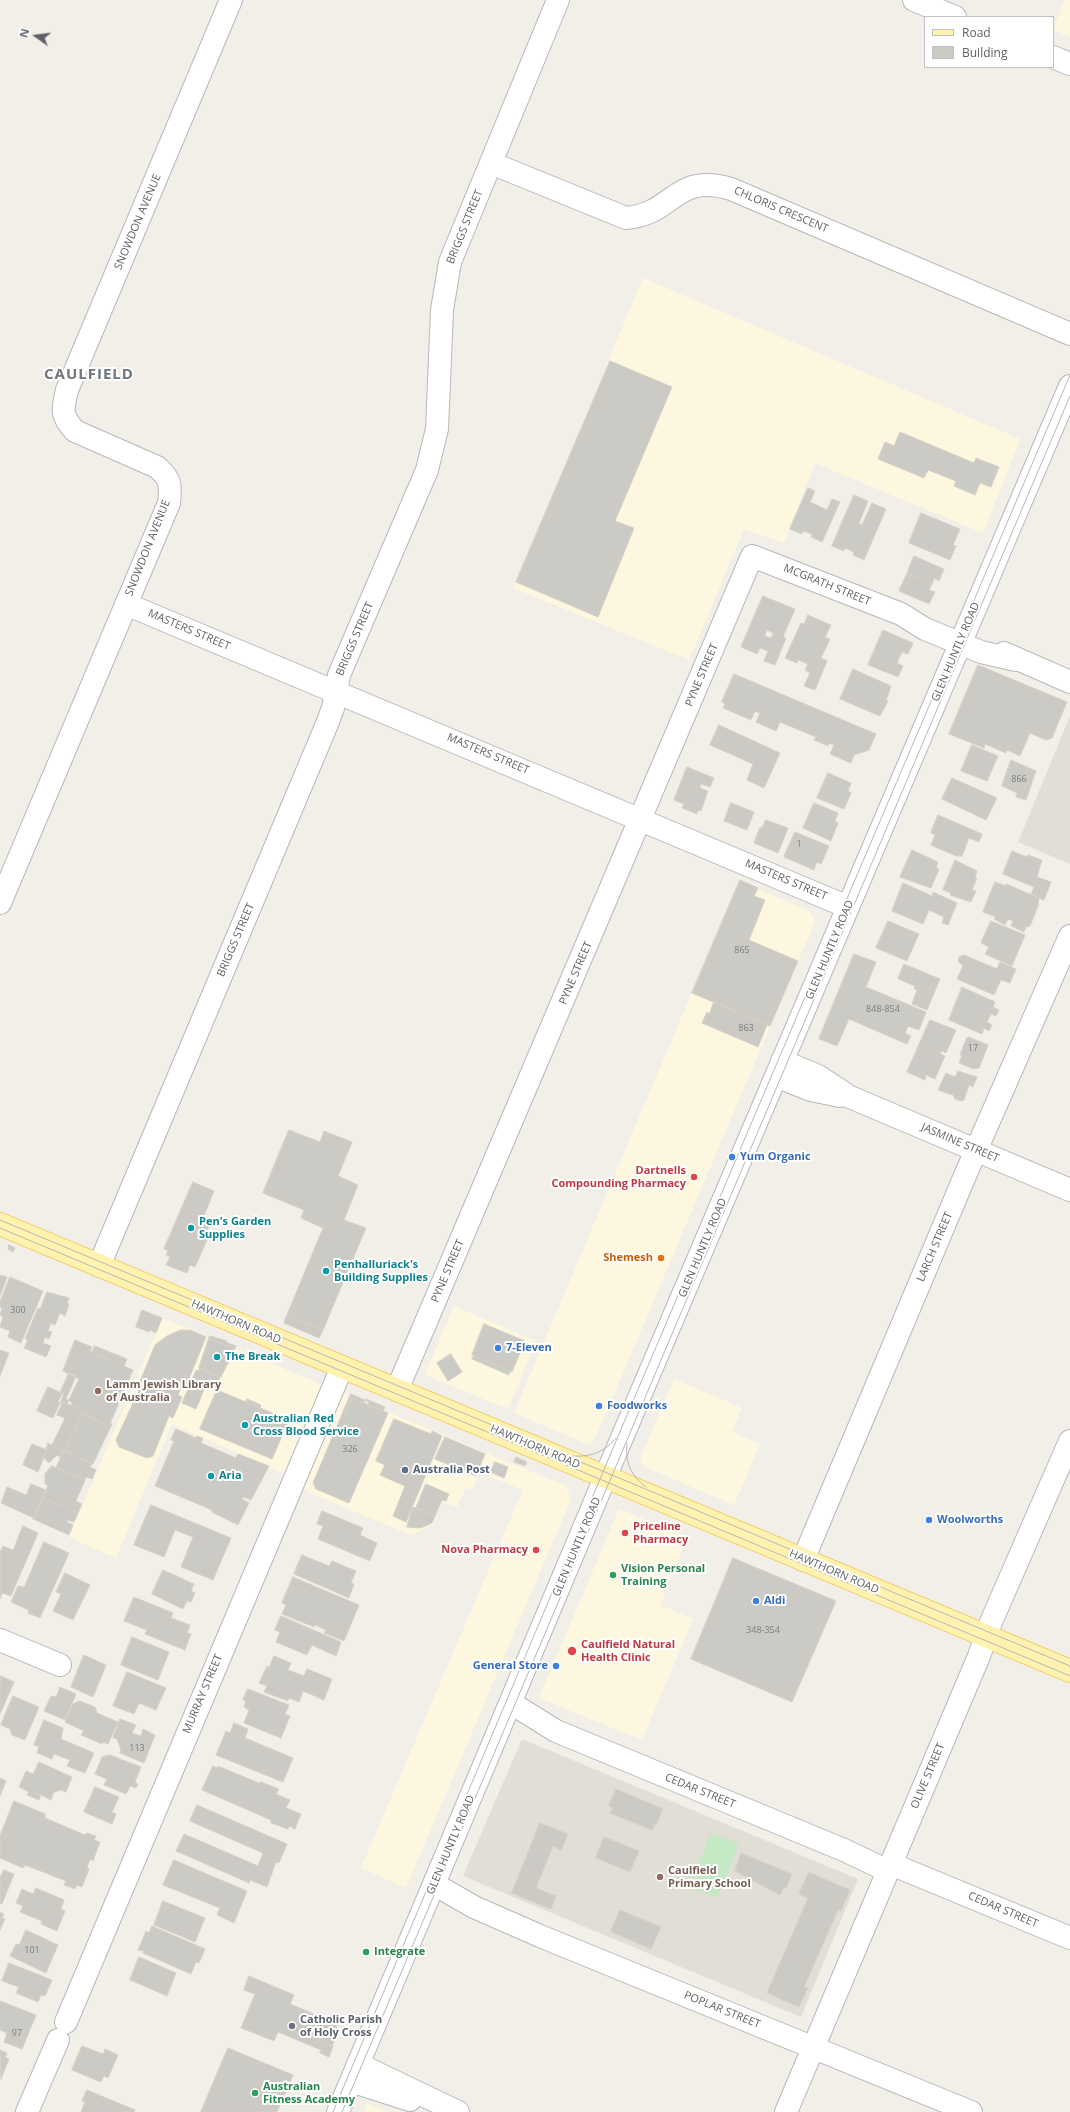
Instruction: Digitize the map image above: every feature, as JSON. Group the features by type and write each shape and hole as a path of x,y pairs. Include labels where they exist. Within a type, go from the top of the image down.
{"main road":[{"name":"HAWTHORN ROAD","path":"0,1224 1070,1671"}],"street":[{"name":"SNOWDON AVENUE","path":"0,903 169,503 170,488 167,476 157,467 76,431 66,421 63,408 67,390 231,0"},
{"name":"BRIGGS STREET","path":"99,1266 324,731 333,708 339,675 427,470 437,429 442,310 450,262 558,0"},
{"path":"914,0 953,16"},
{"path":"1054,57 1070,64"},
{"name":"CHLORIS CRESCENT","path":"491,163 626,218 645,215 654,211 677,194 692,186 706,183 718,185 1070,334"},
{"name":"GLEN HUNTLY ROAD","path":"338,2112 779,1069 1070,386"},
{"name":"MCGRATH STREET","path":"752,556 901,614 925,629 962,639 981,652 1016,660 1070,682"},
{"name":"PYNE STREET","path":"397,1390 752,556"},
{"name":"MASTERS STREET","path":"126,604 848,907"},
{"name":"LARCH STREET","path":"803,1560 977,1150 1070,936"},
{"name":"JASMINE STREET","path":"779,1069 811,1090 850,1097 1070,1190"},
{"name":"MURRAY STREET","path":"27,2112 342,1367"},
{"name":"OLIVE STREET","path":"786,2112 986,1635 1070,1441"},
{"path":"0,1640 60,1665"},
{"name":"CEDAR STREET","path":"508,1710 844,1850 890,1864 1070,1938"},
{"name":"POPLAR STREET","path":"432,1890 746,2021 971,2112"},
{"path":"355,2072 456,2111"}],"shaded area":[{"path":"1064,0 1070,0 1070,37 1054,30"},
{"path":"643,278 1020,439 983,533 815,463 784,543 744,529 689,660 513,588"},
{"path":"1070,716 1070,864 1018,842"},
{"path":"739,881 811,912 815,921 594,1441 587,1444 514,1413"},
{"path":"454,1306 536,1341 508,1409 425,1375"},
{"path":"162,1318 566,1486 571,1499 406,1888 361,1868 523,1490 479,1472 472,1490 466,1488 457,1507 442,1502 433,1524 411,1535 310,1493 292,1477 172,1424 116,1558 69,1537"},
{"path":"674,1379 742,1408 732,1432 760,1444 734,1505 643,1466 640,1459"},
{"path":"619,1509 688,1537 660,1605 693,1619 642,1740 539,1698"},
{"name":"Caulfield Primary School","path":"522,1739 858,1879 801,2017 463,1876"},
{"path":"367,2103 387,2112 364,2112"}],"green space":[{"path":"711,1833 739,1844 717,1898 689,1887"}],"building":[{"path":"610,361 672,387 615,521 634,528 598,617 516,582"},
{"path":"900,432 974,463 976,458 999,467 991,487 980,483 975,495 954,486 956,481 928,470 924,478 878,459 885,442 894,446"},
{"path":"808,488 815,491 810,502 827,510 832,499 840,502 822,542 811,537 812,534 803,531 802,534 790,529"},
{"path":"854,495 868,501 859,523 862,525 872,503 886,509 864,560 853,555 854,552 845,548 844,551 832,546"},
{"path":"921,513 960,529 953,545 956,546 950,560 909,543"},
{"path":"914,556 944,569 939,581 934,578 932,584 907,574"},
{"path":"907,574 932,584 929,590 935,592 929,604 899,591"},
{"path":"763,596 795,609 783,637 786,638 775,665 764,661 768,651 760,648 757,654 741,647","holes":["767,630 773,633 771,638 765,636"]},
{"path":"808,615 831,625 825,637 830,639 821,658 827,661 815,690 804,686 810,673 805,670 808,664 798,660 797,663 785,658 801,623 804,624"},
{"path":"883,630 913,643 908,654 902,652 897,663 903,666 898,677 868,665"},
{"path":"978,665 1067,702 1052,738 1046,740 1030,733 1020,756 1007,750 1006,753 985,744 984,748 949,734"},
{"path":"853,669 891,686 886,701 888,701 880,716 840,699"},
{"path":"734,674 876,734 869,750 854,755 851,763 830,754 834,745 829,743 828,746 814,740 816,737 780,722 776,731 756,722 760,713 755,711 751,720 723,708 725,704 722,702"},
{"path":"719,725 780,753 764,788 747,780 753,764 710,745"},
{"path":"972,745 998,756 987,781 961,771"},
{"path":"1011,760 1036,771 1026,800 1016,797 1017,793 1002,786"},
{"path":"687,767 714,778 710,787 701,784 700,788 708,791 701,811 698,810 697,814 682,808 684,804 674,800"},
{"path":"828,773 851,783 848,791 851,793 844,809 817,798"},
{"path":"952,778 997,798 986,820 942,799"},
{"path":"731,803 754,812 747,830 724,821"},
{"path":"814,803 838,813 835,821 838,823 831,841 803,828"},
{"path":"938,815 982,834 979,842 969,838 962,856 956,856 931,845 935,835 931,833"},
{"path":"766,820 788,828 778,853 754,843 760,827 762,828"},
{"path":"795,832 829,846 821,864 817,862 814,870 784,857"},
{"path":"912,850 938,862 936,868 939,869 931,888 900,877"},
{"path":"1012,851 1027,857 1028,855 1042,860 1037,877 1051,882 1044,900 1031,894 1034,887 1003,874"},
{"path":"955,860 977,871 975,878 977,878 972,890 976,891 971,902 950,895 951,893 943,890"},
{"path":"740,880 758,888 754,896 765,900 749,940 798,961 770,1026 692,993"},
{"path":"995,882 1006,886 1006,884 1039,898 1038,906 1030,926 1026,927 1024,932 1011,926 1013,921 1008,919 1005,925 994,919 996,917 983,912"},
{"path":"903,883 932,896 933,892 957,903 948,925 942,923 944,917 929,910 923,924 892,911"},
{"path":"888,921 919,934 907,961 876,948"},
{"path":"991,921 1025,935 1012,966 985,954 989,947 981,943"},
{"path":"854,954 876,962 866,987 926,1012 919,1030 908,1026 905,1033 911,1036 907,1044 849,1019 837,1046 819,1039"},
{"path":"964,955 997,969 1000,962 1016,969 1010,983 1001,980 994,995 957,979 963,966 958,961 959,957"},
{"path":"904,964 940,979 927,1010 912,1004 917,990 914,989 915,986 898,979"},
{"path":"962,987 995,1002 993,1007 999,1010 996,1016 991,1014 987,1022 992,1025 989,1031 984,1028 982,1034 949,1020"},
{"path":"714,1002 767,1025 758,1047 702,1023 707,1012 709,1014"},
{"path":"930,1020 956,1030 946,1053 942,1051 940,1054 945,1056 935,1079 926,1075 925,1080 907,1072"},
{"path":"969,1037 988,1045 979,1068 974,1069 959,1063 962,1055 960,1055 966,1039"},
{"path":"958,1071 977,1077 973,1087 969,1085 964,1100 961,1101 955,1099 953,1095 938,1090 946,1073 955,1077"},
{"name":"Penhalluriack's Building Supplies","path":"289,1130 320,1142 324,1131 352,1142 338,1176 358,1185 344,1220 366,1228 323,1330 287,1315 323,1228 301,1218 304,1210 263,1193"},
{"name":"Pen's Garden Supplies","path":"193,1182 214,1191 204,1216 212,1219 204,1237 208,1238 195,1267 190,1265 187,1273 166,1265 170,1257 166,1255 168,1251 164,1249"},
{"path":"9,1245 15,1248 13,1252 8,1249"},
{"path":"0,1275 7,1277 0,1296"},
{"path":"10,1277 43,1291 21,1343 8,1337 10,1331 0,1327 3,1317 0,1315 2,1308 0,1307 0,1302"},
{"path":"47,1292 69,1298 67,1303 69,1304 65,1316 60,1313 55,1325 51,1323 48,1331 52,1332 49,1339 45,1337 43,1343 51,1346 46,1357 24,1348 28,1340 25,1339 38,1308 40,1309"},
{"path":"142,1310 162,1318 156,1333 136,1327"},
{"path":"287,1315 323,1330 319,1338 284,1323"},
{"name":"7-Eleven","path":"484,1324 525,1341 512,1372 472,1355"},
{"path":"181,1330 190,1330 206,1337 186,1386 182,1385 178,1395 182,1397 173,1418 169,1416 153,1456 147,1458 119,1447 116,1440 140,1388 139,1384 155,1345 167,1336"},
{"path":"210,1336 227,1341 226,1342 236,1346 235,1349 209,1338"},
{"name":"The Break","path":"209,1338 235,1349 221,1377 199,1368"},
{"name":"Lamm Jewish Library of Australia","path":"75,1340 92,1347 90,1351 133,1370 109,1426 75,1411 77,1408 67,1404 79,1379 63,1371"},
{"path":"95,1346 127,1359 124,1366 92,1352"},
{"path":"0,1350 9,1353 0,1376"},
{"path":"451,1354 462,1372 448,1381 437,1363"},
{"path":"474,1356 510,1371 509,1375 472,1359"},
{"path":"200,1368 220,1377 218,1384 208,1380 196,1409 182,1403 196,1370 199,1371"},
{"path":"69,1373 76,1376 66,1399 72,1402 71,1406 63,1402 62,1404 58,1402 62,1394 60,1393"},
{"path":"48,1387 64,1394 53,1418 37,1411"},
{"name":"Australian Red Cross Blood Service","path":"217,1390 289,1420 272,1459 200,1429"},
{"path":"351,1394 369,1402 368,1405 352,1398 346,1414 343,1412"},
{"path":"352,1398 388,1413 349,1503 316,1489 313,1483 343,1412 346,1414"},
{"path":"247,1399 261,1405 260,1408 246,1402"},
{"path":"366,1399 385,1407 383,1411 364,1403"},
{"path":"63,1402 77,1408 75,1411 82,1414 65,1451 52,1445 65,1418 57,1415"},
{"path":"82,1414 109,1426 110,1423 112,1424 93,1464 65,1451"},
{"name":"Australia Post","path":"394,1419 431,1434 432,1431 442,1436 406,1522 393,1516 405,1486 380,1475 385,1465 376,1461"},
{"name":"Aria","path":"176,1429 196,1438 197,1436 203,1438 201,1443 236,1458 238,1454 269,1466 251,1500 243,1497 242,1499 249,1503 238,1525 212,1512 212,1510 155,1486 174,1441 171,1440"},
{"path":"445,1437 485,1454 476,1476 435,1459"},
{"path":"48,1443 64,1451 61,1458 57,1455 49,1463 44,1458"},
{"path":"32,1444 47,1450 38,1472 23,1465"},
{"path":"64,1451 92,1463 90,1467 96,1470 92,1479 86,1477 85,1480 56,1468"},
{"path":"516,1457 527,1462 525,1466 514,1462"},
{"path":"495,1462 508,1467 504,1478 490,1472"},
{"path":"52,1466 85,1480 76,1501 82,1504 78,1513 43,1498 48,1485 45,1484 45,1474"},
{"path":"31,1484 46,1490 34,1518 1,1503 7,1487 26,1495"},
{"path":"426,1484 449,1494 446,1501 442,1500 435,1516 416,1508"},
{"path":"43,1498 78,1513 74,1522 68,1520 67,1522 73,1525 69,1535 33,1519"},
{"path":"151,1505 231,1538 213,1580 181,1567 193,1537 175,1530 164,1557 134,1545"},
{"path":"413,1507 435,1516 432,1523 421,1528 407,1527"},
{"path":"322,1511 363,1528 360,1535 377,1543 370,1561 318,1539 323,1526 317,1524"},
{"path":"23,1526 38,1533 11,1596 2,1593 0,1599 0,1552 3,1546 13,1550"},
{"path":"44,1542 69,1553 40,1618 28,1613 29,1610 11,1602 18,1586 24,1587"},
{"path":"302,1555 329,1566 332,1561 356,1571 351,1583 354,1584 349,1598 294,1574"},
{"path":"733,1558 836,1601 792,1702 691,1659"},
{"path":"163,1570 194,1584 191,1591 195,1593 191,1602 187,1601 183,1609 152,1594"},
{"path":"65,1573 90,1585 73,1620 53,1611 61,1594 56,1592"},
{"path":"293,1577 359,1605 344,1641 324,1633 326,1630 315,1625 314,1627 282,1614 286,1605 282,1603"},
{"path":"134,1597 173,1613 171,1618 190,1625 187,1633 191,1634 185,1650 145,1634 147,1630 124,1621"},
{"path":"281,1616 341,1642 336,1656 312,1645 307,1655 276,1642 280,1632 275,1630"},
{"path":"132,1637 169,1652 158,1680 121,1665"},
{"path":"84,1655 106,1665 93,1697 71,1687"},
{"path":"274,1656 291,1663 288,1670 304,1676 307,1669 332,1679 324,1700 303,1691 299,1702 289,1698 288,1701 264,1692 267,1686 259,1683 267,1666 269,1667"},
{"path":"127,1672 166,1688 156,1710 139,1703 134,1714 113,1706"},
{"path":"1,1676 14,1682 0,1714 0,1678"},
{"path":"60,1687 76,1694 65,1720 44,1711 51,1696 56,1697"},
{"path":"248,1689 289,1705 285,1714 290,1716 281,1738 244,1723 249,1710 244,1707 246,1701 243,1700"},
{"path":"13,1696 39,1707 25,1740 12,1735 10,1729 1,1725"},
{"path":"80,1701 95,1707 97,1713 118,1722 108,1744 103,1742 102,1744 81,1735 84,1731 65,1722 73,1704"},
{"path":"120,1719 136,1725 132,1733 141,1736 143,1729 155,1735 144,1763 120,1753 121,1750 117,1739 113,1738"},
{"path":"44,1720 63,1728 61,1739 94,1753 85,1773 67,1766 70,1760 54,1754 52,1759 37,1753 39,1747 34,1745"},
{"path":"234,1723 248,1729 245,1738 293,1758 283,1782 216,1755 226,1731 230,1733"},
{"path":"110,1755 141,1767 135,1782 138,1784 136,1788 130,1786 126,1794 104,1785 107,1779 95,1774 102,1757"},
{"path":"39,1762 72,1777 66,1792 61,1790 54,1792 51,1800 41,1795 39,1800 27,1795 29,1792 19,1787 26,1771 33,1774"},
{"path":"213,1766 217,1768 218,1766 259,1783 261,1782 279,1789 276,1794 290,1800 286,1808 301,1814 295,1829 289,1826 288,1829 271,1823 271,1820 202,1790"},
{"path":"0,1778 6,1781 0,1796"},
{"path":"95,1787 119,1797 112,1812 116,1814 112,1824 84,1812"},
{"path":"616,1789 663,1809 656,1825 654,1824 652,1830 610,1813 613,1808 609,1806"},
{"path":"14,1801 45,1814 45,1818 85,1835 87,1833 96,1836 94,1840 100,1842 93,1861 90,1859 87,1867 89,1869 82,1887 77,1885 75,1889 64,1885 66,1881 25,1865 23,1868 0,1858 0,1836"},
{"path":"197,1805 287,1844 279,1863 276,1862 267,1887 250,1880 249,1883 176,1851 184,1834 258,1866 263,1853 190,1821"},
{"path":"540,1823 568,1834 561,1850 553,1846 536,1888 556,1896 551,1909 512,1893"},
{"path":"604,1837 639,1851 630,1872 596,1858"},
{"path":"741,1853 792,1874 786,1888 784,1887 780,1895 735,1871"},
{"path":"174,1860 247,1891 234,1923 217,1915 220,1908 163,1885"},
{"path":"4,1870 14,1874 2,1904 0,1903 0,1878"},
{"path":"809,1872 850,1890 841,1911 838,1910 804,1987 808,1988 799,2007 767,1993 808,1898 799,1894"},
{"path":"36,1888 64,1900 61,1909 65,1911 57,1931 41,1924 42,1921 20,1912 23,1906 16,1903 22,1889 33,1894"},
{"path":"163,1901 205,1918 195,1942 154,1925"},
{"path":"620,1910 661,1927 651,1949 611,1932"},
{"path":"0,1912 4,1914 2,1918 5,1919 0,1930"},
{"path":"152,1926 205,1949 199,1963 196,1962 191,1974 143,1953 144,1951 138,1950 146,1931 149,1933"},
{"path":"26,1930 58,1945 46,1973 10,1956 16,1944 19,1945"},
{"path":"139,1957 176,1973 167,1996 130,1980"},
{"path":"9,1963 52,1980 45,1996 41,1995 38,2002 16,1993 19,1987 2,1981"},
{"path":"249,1976 294,1995 290,2004 333,2022 330,2029 338,2032 332,2046 324,2043 321,2050 278,2032 274,2041 241,2028 255,1994 244,1990"},
{"path":"0,2001 36,2015 22,2049 4,2042 7,2033 0,2030"},
{"path":"332,2023 337,2025 335,2031 330,2029"},
{"path":"324,2043 333,2046 329,2057 320,2053"},
{"path":"82,2046 103,2054 105,2049 118,2055 108,2078 104,2076 101,2082 72,2070"},
{"path":"228,2048 293,2075 277,2112 201,2112"},
{"path":"0,2050 7,2053 5,2057 9,2059 1,2079"},
{"path":"87,2090 135,2110 134,2112 81,2112 85,2102 82,2101"}],"tram line":[{"path":"333,2112 619,1434 1070,375"},
{"path":"342,2112 1070,396"},
{"path":"0,1220 1070,1666"},
{"path":"0,1228 1070,1676"},
{"path":"572,1456 585,1456 602,1451 616,1438"},
{"path":"627,1444 627,1457 630,1468 636,1478 646,1487"}],"place":[{"name":"Yum Organic","path":"732,1157"},
{"name":"Dartnells Compounding Pharmacy","path":"694,1177"},
{"name":"Pen's Garden Supplies","path":"191,1228"},
{"name":"Shemesh","path":"661,1258"},
{"name":"Penhalluriack's Building Supplies","path":"326,1271"},
{"name":"7-Eleven","path":"498,1348"},
{"name":"The Break","path":"217,1357"},
{"name":"Lamm Jewish Library of Australia","path":"98,1391"},
{"name":"Foodworks","path":"599,1406"},
{"name":"Australian Red Cross Blood Service","path":"245,1425"},
{"name":"Australia Post","path":"405,1470"},
{"name":"Aria","path":"211,1476"},
{"name":"Woolworths","path":"929,1520"},
{"name":"Priceline Pharmacy","path":"625,1533"},
{"name":"Nova Pharmacy","path":"536,1550"},
{"name":"Vision Personal Training","path":"613,1575"},
{"name":"Aldi","path":"756,1601"},
{"name":"Caulfield Natural Health Clinic","path":"572,1651"},
{"name":"General Store","path":"556,1666"},
{"name":"Caulfield Primary School","path":"660,1877"},
{"name":"Integrate","path":"366,1952"},
{"name":"Catholic Parish of Holy Cross","path":"292,2026"},
{"name":"Australian Fitness Academy","path":"255,2093"}],"district":[{"name":"CAULFIELD","path":"89,375"}]}
